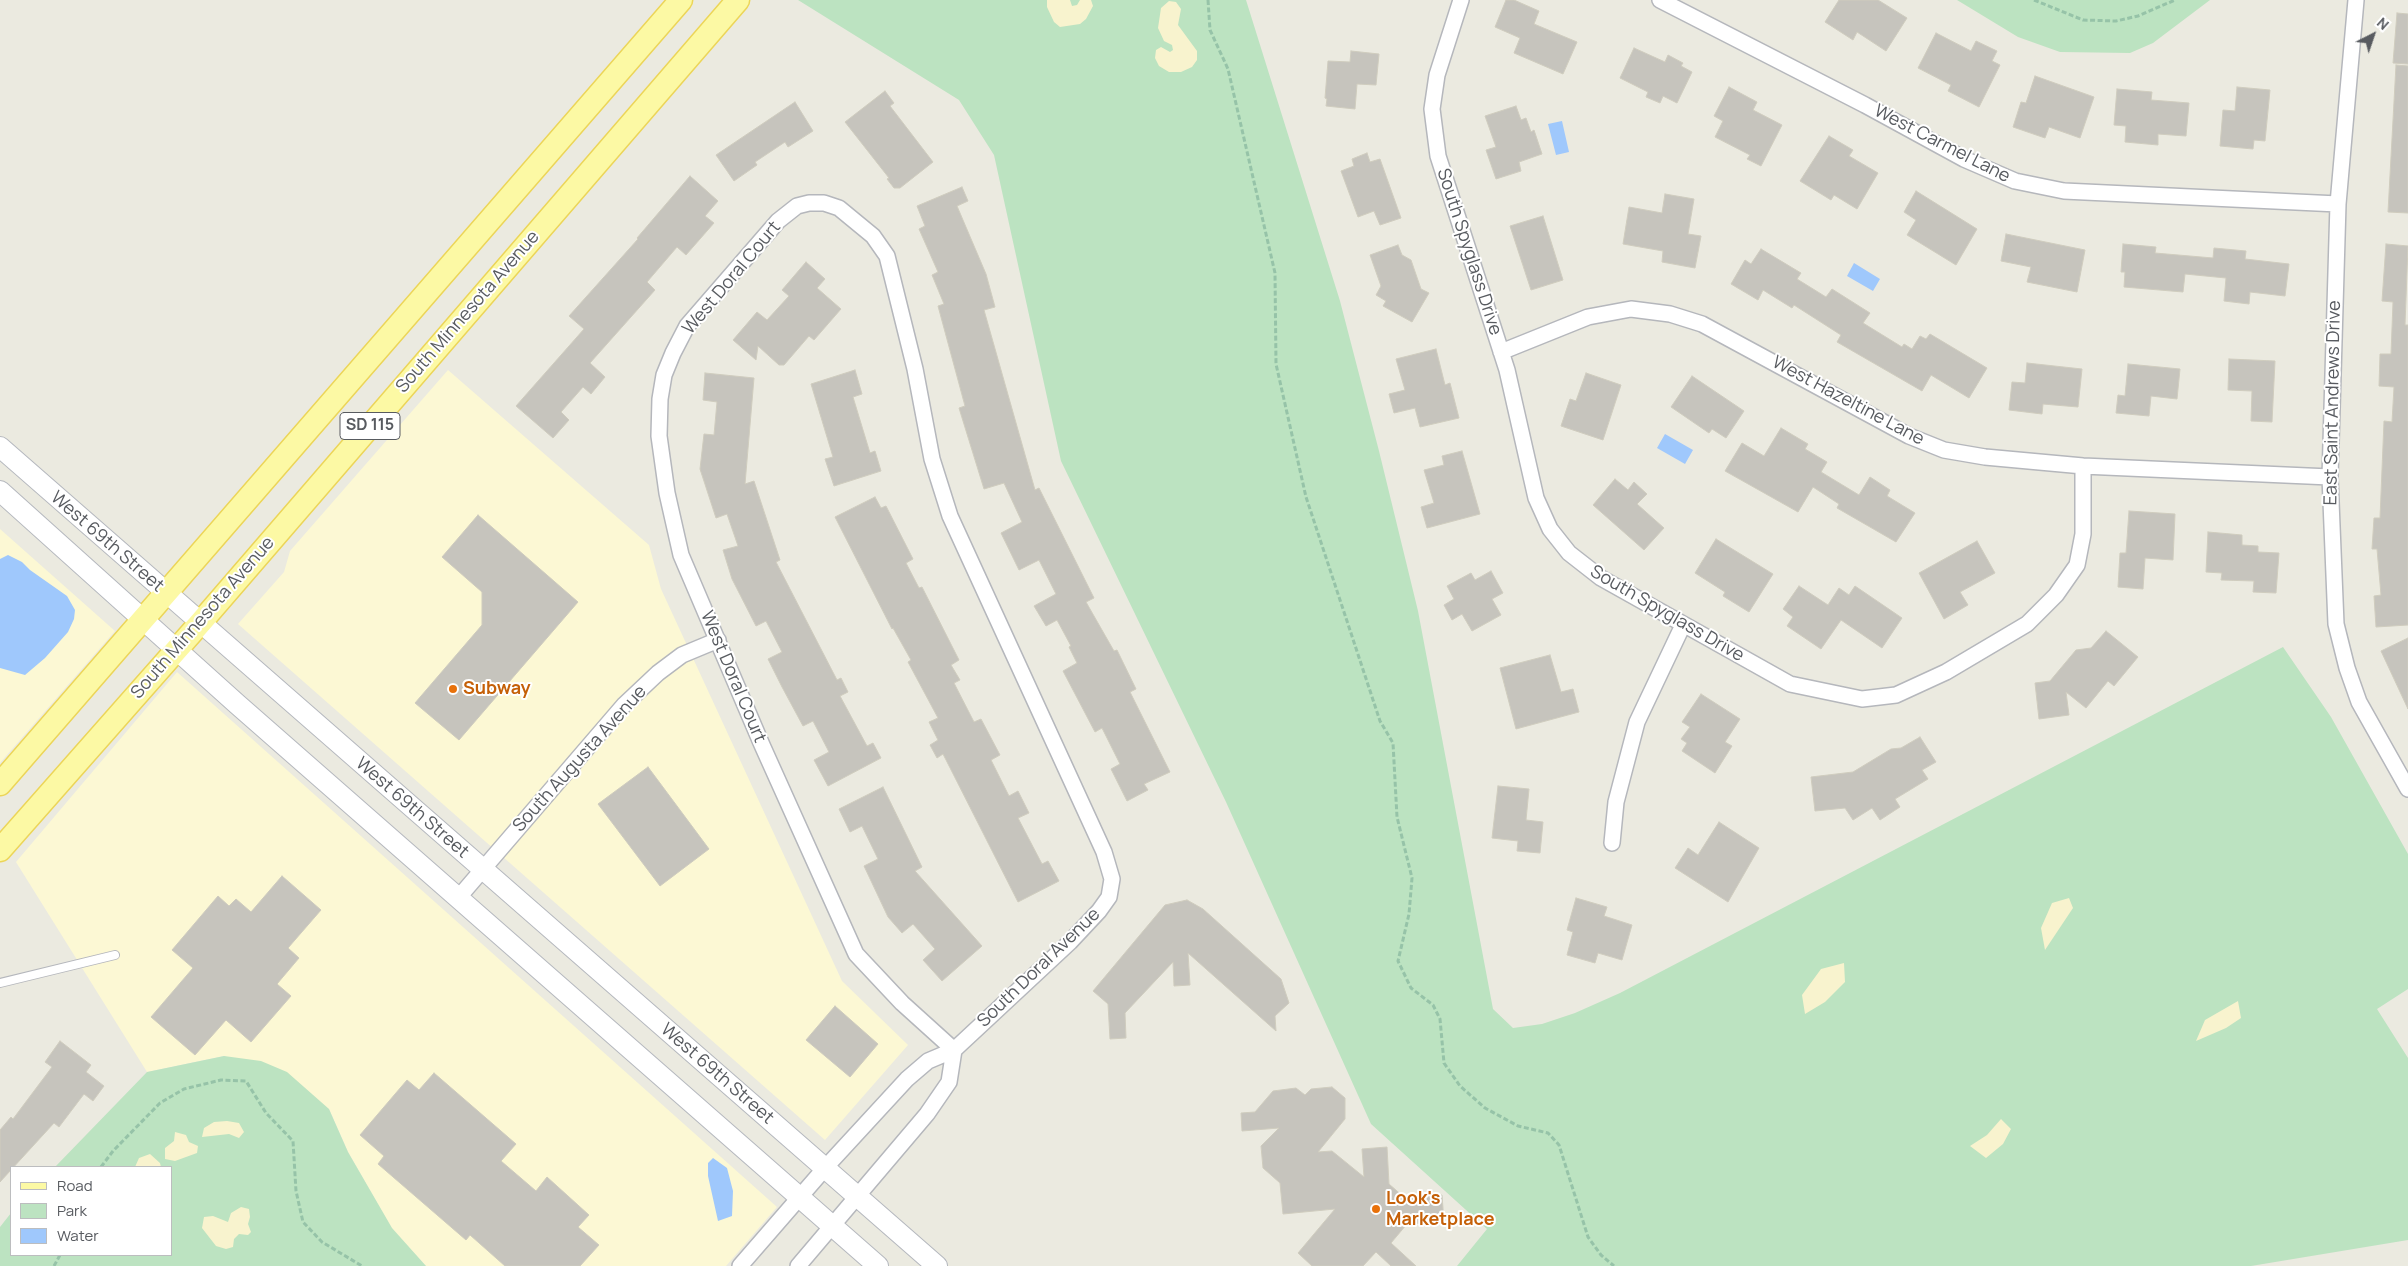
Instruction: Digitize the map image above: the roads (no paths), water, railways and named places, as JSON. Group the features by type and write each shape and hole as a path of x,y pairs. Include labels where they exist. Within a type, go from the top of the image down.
{"main road":[{"name":"SD 115","path":"0,784 681,0"},
{"name":"South Minnesota Avenue","path":"0,850 201,622 738,0"},
{"name":"West 69th Street","path":"0,448 937,1266"},
{"name":"West 69th Street","path":"0,490 176,650 878,1266"}],"street":[{"name":"South Spyglass Drive","path":"1461,0 1437,75 1432,109 1438,156 1501,352 1536,498 1550,529 1569,554 1601,578 1790,684 1862,699 1896,695 1946,672 2027,624 2056,595 2077,565 2082,534 2083,466"},
{"name":"West Carmel Lane","path":"1660,0 1964,159 2015,181 2064,191 2338,204"},
{"name":"East Saint Andrews Drive","path":"2356,0 2338,204 2330,477 2336,624 2344,659 2358,702 2408,789"},
{"name":"West Doral Court","path":"954,1050 902,1004 856,954 762,745 681,556 666,493 659,436 664,375 687,326 778,221 797,206 809,203 824,203 839,208 858,222 887,256 915,369 932,459 950,516 1104,852 1112,879"},
{"name":"West Hazeltine Lane","path":"1501,352 1588,317 1631,310 1670,314 1702,324 1909,436 1944,450 1984,457 2083,466 2330,477"},
{"path":"1612,843 1616,802 1637,722 1683,625"},
{"name":"South Augusta Avenue","path":"458,898 624,705 658,673 682,655 718,640"},
{"name":"South Doral Avenue","path":"740,1266 825,1168 907,1080 928,1061 954,1050 1070,942 1099,911 1109,896 1112,879"},
{"path":"798,1266 927,1114 949,1082 954,1050"}],"lane":[{"path":"0,983 115,955"}],"water":[{"path":"1562,121 1569,152 1556,155 1548,124"},
{"path":"1854,263 1880,279 1873,291 1847,276"},
{"path":"1665,434 1693,450 1685,464 1657,448"},
{"path":"8,555 22,562 30,570 67,596 75,610 74,619 68,632 45,658 25,675 0,668 0,559"},
{"path":"713,1158 727,1168 733,1191 732,1216 718,1221 708,1176 708,1163"}],"place":[{"name":"Subway","path":"453,689"},
{"name":"Look's Marketplace","path":"1376,1209"}]}
